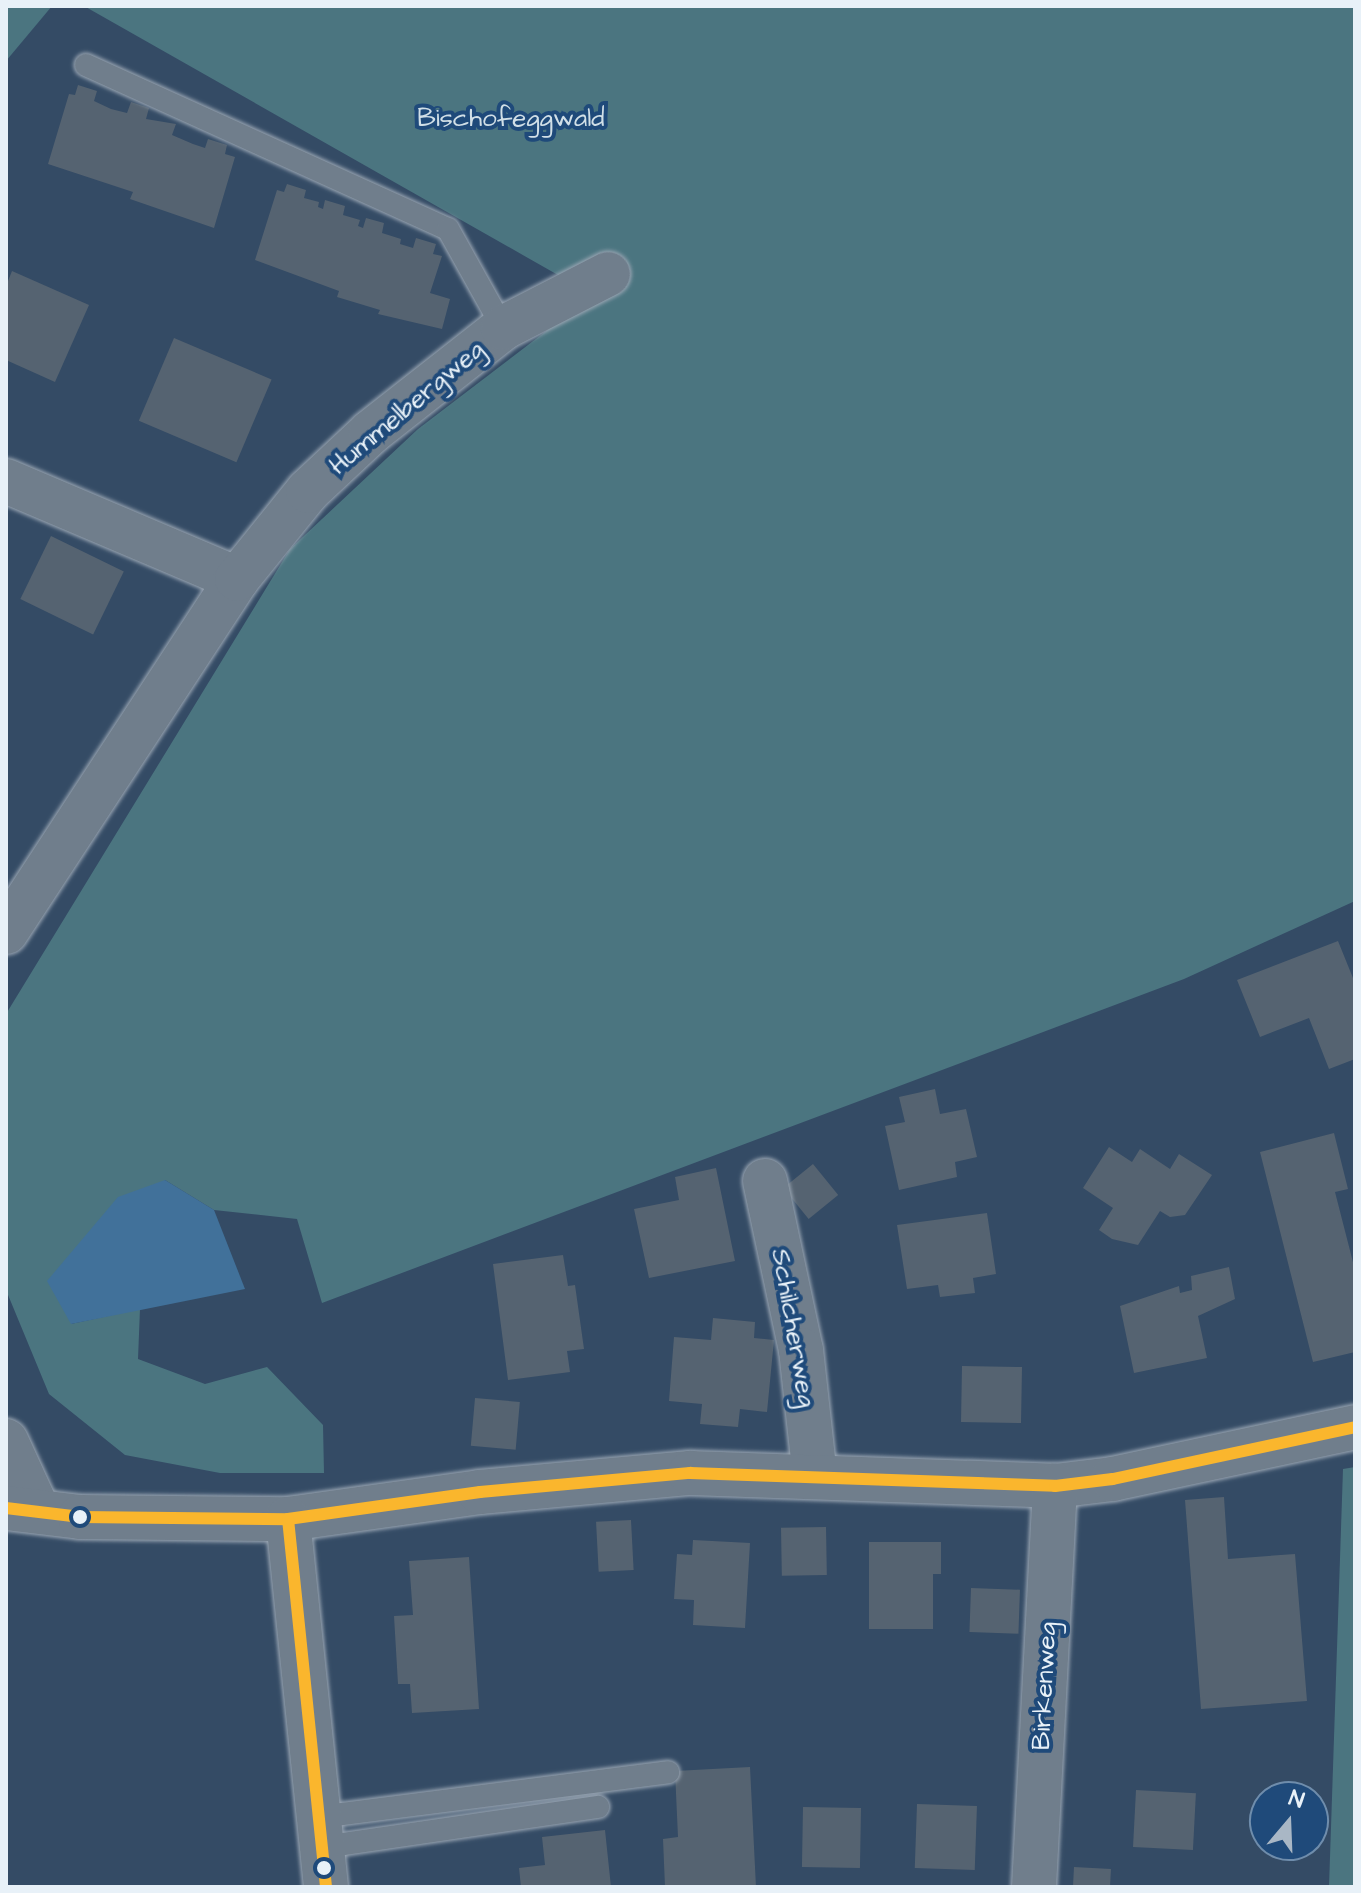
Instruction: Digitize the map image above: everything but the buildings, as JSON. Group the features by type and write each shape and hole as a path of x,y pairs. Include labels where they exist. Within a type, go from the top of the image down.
{"street":[{"name":"Hummelbergweg","path":"6,932 237,579 308,491 360,441 503,328 608,274"},
{"path":"6,481 237,579"},
{"name":"Schilcherweg","path":"765,1181 801,1350 815,1476"},
{"path":"6,1441 22,1510 80,1517 288,1519 630,1477 815,1476 1055,1486 1113,1479 1355,1427"},
{"name":"Birkenweg","path":"1034,1887 1055,1486"},
{"path":"288,1519 323,1850"}],"lane":[{"path":"86,65 448,229 503,328"},
{"path":"323,1850 668,1772"},
{"path":"323,1850 598,1807"}],"green space":[{"path":"6,6 52,6 6,61"},
{"name":"Bischofeggwald","path":"84,6 1355,6 1355,901 1184,979 322,1303 297,1219 214,1210 165,1180 71,1324 140,1309 138,1359 205,1384 267,1367 323,1425 324,1473 220,1473 125,1455 49,1394 6,1290 6,1014 290,549 418,429 609,283 558,275"},
{"path":"1355,1467 1355,1887 1329,1887 1343,1469"}],"water":[{"path":"165,1180 214,1210 245,1289 71,1324 47,1281 118,1197"}],"transit line":[{"path":"6,1508 80,1517 288,1519 480,1492 690,1473 1055,1486 1113,1479 1355,1427"},
{"path":"288,1519 326,1887"}]}
